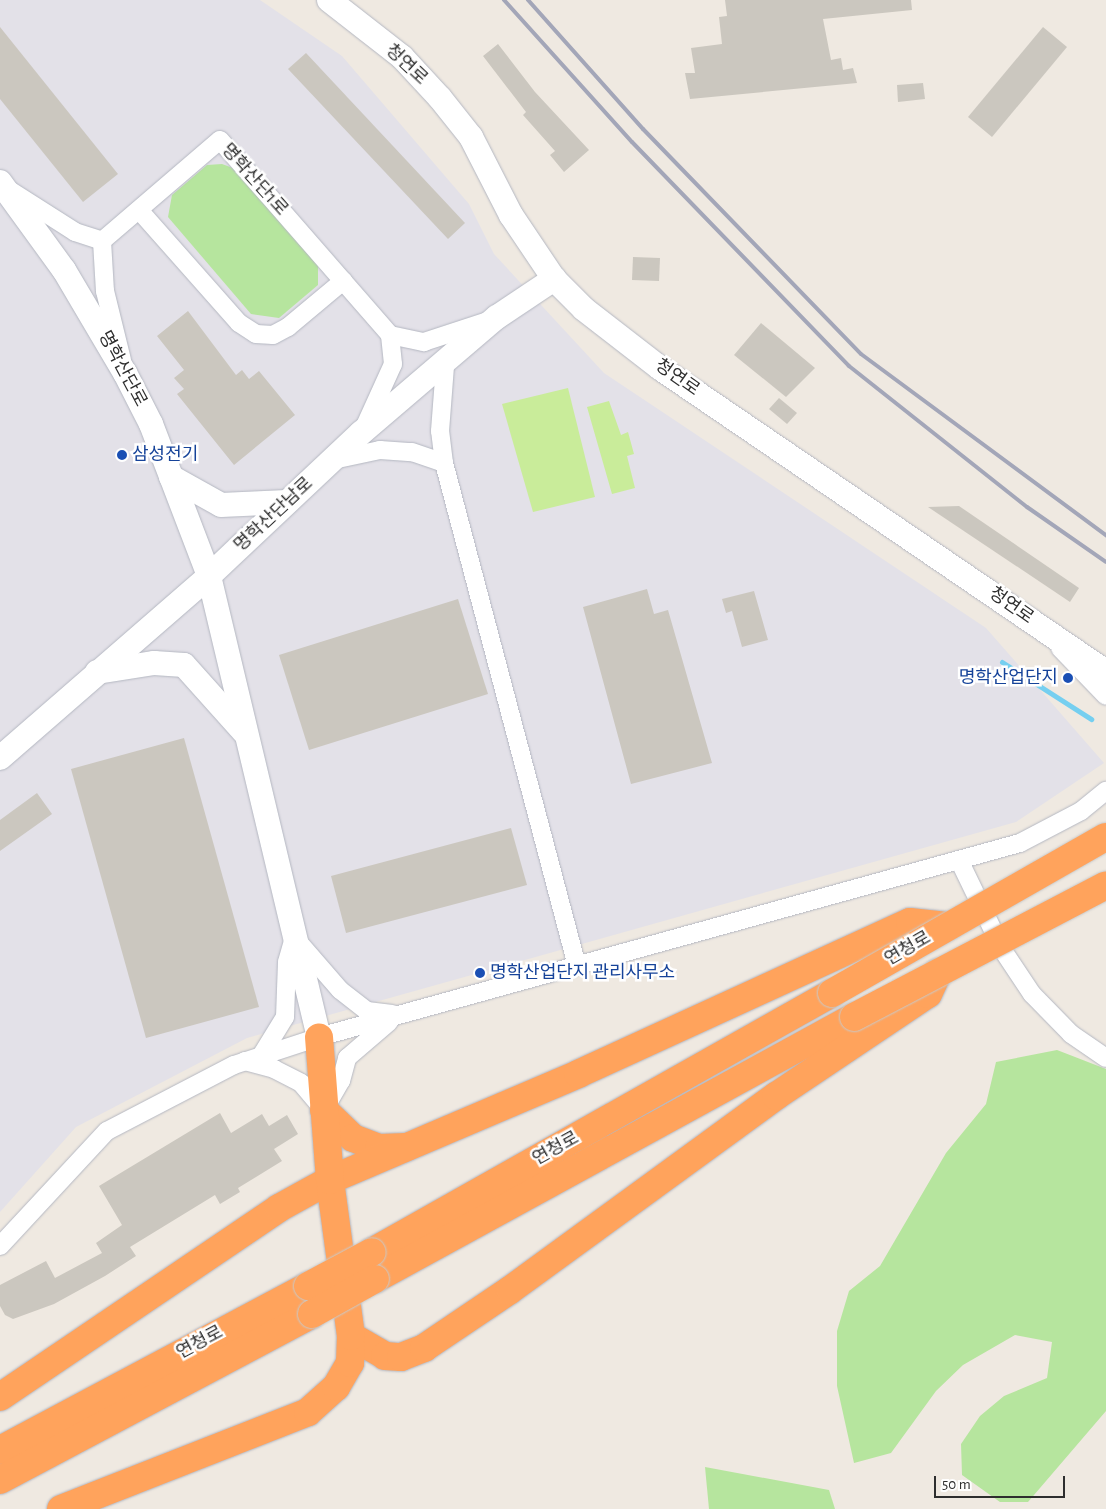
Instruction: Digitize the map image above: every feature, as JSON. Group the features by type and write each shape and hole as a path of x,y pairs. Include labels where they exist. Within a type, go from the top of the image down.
{"highway":[{"name":"연청로","path":"0,1450 372,1252 1106,837"},
{"name":"연청로","path":"0,1480 375,1280 860,1026 938,973 1106,885"},
{"path":"0,1397 285,1205 330,1180 410,1147 910,922 947,926"},
{"path":"351,1336 385,1356 401,1357 424,1348 860,1026"},
{"path":"61,1509 308,1412 336,1387 350,1363 351,1336 330,1180 319,1037"},
{"path":"324,1110 353,1138 378,1148 410,1147"},
{"path":"285,1205 305,1181 318,1156 324,1110"}],"street":[{"name":"청연로","path":"329,0 402,57 440,98 471,137 511,215 554,279 584,309 660,368 1106,672"},
{"name":"명학산단1로","path":"102,241 220,140 390,335"},
{"path":"2,184 75,232 102,241 105,291 113,312 125,372"},
{"name":"명학산단로","path":"2,184 64,270 125,372 171,477 209,576 319,1037"},
{"path":"138,210 239,323 256,334 273,335 288,327 343,281"},
{"name":"명학산단남로","path":"0,758 209,576 361,433 445,366 497,318 554,279"},
{"path":"361,433 393,364 390,335 424,342 497,318"},
{"path":"445,366 440,431 444,463 577,966"},
{"path":"333,460 380,450 412,452 444,463"},
{"path":"171,477 221,505 288,502"},
{"path":"1043,628 1106,696"},
{"path":"97,672 154,663 184,666 246,735"},
{"path":"0,1246 107,1131 253,1058 319,1037 960,862 1020,843 1081,811 1106,790"},
{"path":"960,862 1002,949 1032,994 1071,1034 1106,1058"},
{"path":"294,937 340,990 367,1011 400,1015"},
{"path":"253,1058 285,1017 287,962 294,937"},
{"path":"253,1058 301,1083 324,1110 341,1081 347,1058 400,1015"}],"shaded area":[{"path":"0,0 260,0 342,56 469,204 494,254 604,373 986,628 1104,763 1016,822 247,1038 76,1127 0,1212"}],"green space":[{"path":"222,164 233,168 318,266 318,285 279,318 251,314 168,217 172,195 207,165"},
{"path":"568,388 595,497 533,512 502,404"},
{"path":"609,401 621,435 628,432 634,454 627,456 635,488 612,494 587,407"},
{"path":"1057,1050 1106,1069 1106,1411 1028,1502 1000,1502 962,1475 961,1444 980,1416 1004,1396 1047,1378 1052,1342 1015,1335 963,1365 936,1391 891,1453 854,1463 837,1386 837,1331 849,1291 880,1266 946,1153 986,1104 996,1062"},
{"path":"705,1467 829,1490 835,1509 709,1509"}],"building":[{"path":"725,0 911,0 912,10 823,19 831,60 841,58 843,70 853,68 857,83 690,99 685,73 695,73 691,48 722,44 719,17 727,16"},
{"path":"0,27 118,174 83,202 0,99"},
{"path":"1043,27 1067,47 992,137 968,117"},
{"path":"498,44 535,92 589,150 564,172 550,155 555,151 523,115 526,112 483,56"},
{"path":"306,53 465,223 448,239 288,69"},
{"path":"923,83 925,99 898,102 897,85"},
{"path":"633,257 660,258 659,281 632,280"},
{"path":"188,311 236,375 242,370 249,379 259,371 295,415 234,465 177,394 184,389 174,378 184,370 157,336"},
{"path":"761,323 815,368 786,397 734,355"},
{"path":"779,398 797,413 787,424 769,409"},
{"path":"959,506 1079,588 1070,602 928,507"},
{"path":"647,589 654,614 668,610 712,763 631,784 583,607"},
{"path":"754,591 768,640 742,647 732,611 726,613 722,599"},
{"path":"458,599 488,694 309,750 279,655"},
{"path":"184,738 259,1007 146,1038 71,769"},
{"path":"37,793 52,814 0,851 0,820"},
{"path":"511,828 527,885 346,933 331,876"},
{"path":"220,1113 231,1133 262,1114 269,1126 287,1115 298,1134 274,1149 282,1161 238,1188 240,1192 220,1204 215,1195 130,1247 136,1256 105,1276 54,1304 13,1319 5,1315 0,1306 0,1285 46,1261 55,1278 102,1253 96,1243 122,1225 99,1186"}],"waterway":[{"path":"1002,662 1091,719"}],"railway":[{"path":"504,0 632,142 849,366 1027,507 1106,562"},
{"path":"528,0 643,129 861,354 1106,535"}],"place":[{"name":"삼성전기","path":"122,455"},
{"name":"명학산업단지","path":"1068,678"},
{"name":"명학산업단지 관리사무소","path":"480,973"}]}
